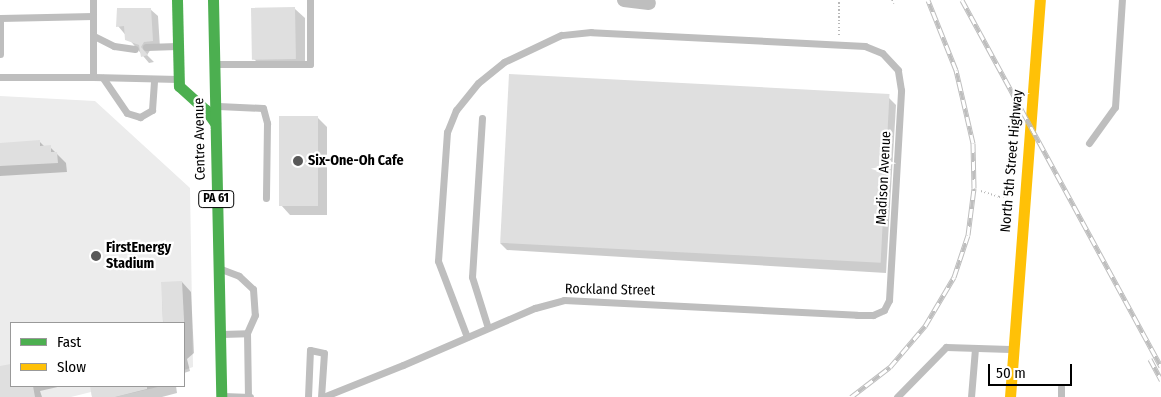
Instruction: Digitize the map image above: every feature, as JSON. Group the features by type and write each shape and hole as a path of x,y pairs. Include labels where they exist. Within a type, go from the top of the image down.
{"main road":[{"path":"177,0 178,79 186,94 206,110 215,123"},
{"name":"Centre Avenue","path":"213,0 218,334 221,396"},
{"name":"North 5th Street Highway","path":"1010,397 1013,324 1040,0"}],"street":[{"path":"624,0 653,2"}],"lane":[{"path":"93,0 93,77"},
{"path":"214,64 310,64 310,0"},
{"path":"1089,142 1115,107 1122,0"},
{"path":"0,54 0,18 94,16"},
{"path":"467,337 438,262 447,132 456,110 478,83 504,62 561,35 591,32 839,45"},
{"path":"94,36 114,46 135,49"},
{"name":"Madison Avenue","path":"839,45 865,46 882,53 898,70 901,90 889,300 884,310"},
{"path":"146,47 177,46"},
{"path":"0,77 178,79"},
{"path":"103,78 127,113 140,117 152,110 154,79"},
{"path":"215,106 263,108 267,123 266,198"},
{"path":"482,118 472,277 488,328"},
{"path":"217,267 239,276 253,289 255,315 246,333 249,396 221,396"},
{"name":"Rockland Street","path":"322,397 535,308 569,299 857,315 873,315 884,310"},
{"path":"218,334 246,333"},
{"path":"897,397 946,347 1012,349"},
{"path":"972,397 975,348"},
{"path":"308,397 307,352 321,350 324,370 322,397"},
{"path":"1061,386 1061,397"}],"path":[{"path":"839,0 839,45"},
{"path":"892,0 894,4"},
{"path":"981,191 999,197 1010,196"}],"shaded area":[{"name":"FirstEnergy Stadium","path":"0,96 95,101 190,188 193,367 185,370 185,322 10,322 10,387 158,387 115,397 92,397 91,392 71,397 0,397"}],"building":[{"path":"295,7 296,59 252,60 251,8"},
{"path":"117,8 151,8 153,41 144,42 141,47 148,55 141,57 139,45 125,40 124,26 116,27"},
{"path":"509,74 889,94 881,263 500,243"},
{"name":"Six-One-Oh Cafe","path":"279,116 318,116 318,206 279,206"},
{"path":"40,140 40,146 51,145 51,152 57,152 58,163 0,166 0,143"},
{"path":"182,281 184,322 163,322 161,282"},
{"path":"10,364 10,387 33,387 35,397 0,397 0,366"},
{"path":"90,387 147,387 147,389 115,397 92,397"}],"railway":[{"path":"851,397 890,367 925,326 954,277 968,235 974,188 973,143 956,70 928,0"},
{"path":"962,0 1161,366"},
{"path":"1150,359 1161,380"}],"traffic: fast":[{"path":"177,0 179,86 206,110 215,123"},
{"path":"213,0 221,397"}],"traffic: slow":[{"path":"1010,397 1040,0"}],"place":[{"name":"Six-One-Oh Cafe","path":"298,161"},
{"name":"FirstEnergy Stadium","path":"96,256"}]}
